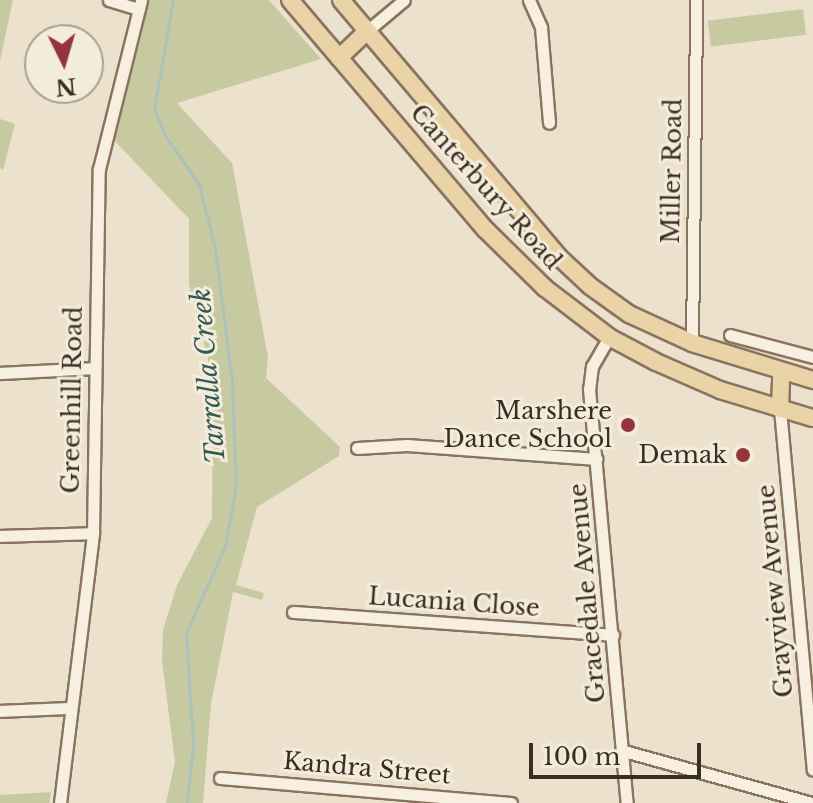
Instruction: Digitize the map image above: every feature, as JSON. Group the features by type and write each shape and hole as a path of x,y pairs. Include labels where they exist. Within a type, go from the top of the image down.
{"main road":[{"name":"Canterbury Road","path":"290,0 486,230 545,288 609,337 690,379 813,418"},
{"name":"Canterbury Road","path":"341,0 560,258 629,314 692,343 813,380"},
{"path":"339,58 367,31"},
{"path":"780,409 781,371"}],"street":[{"path":"109,0 140,4"},
{"path":"367,31 404,0"},
{"path":"529,0 541,27 549,123"},
{"name":"Miller Road","path":"692,343 696,0"},
{"name":"Greenhill Road","path":"60,803 69,708 93,533 99,169 140,4"},
{"path":"730,335 813,357"},
{"name":"Gracedale Avenue","path":"609,337 590,377 627,803"},
{"path":"0,373 95,368"},
{"name":"Grayview Avenue","path":"780,409 813,769"},
{"path":"357,448 407,445 596,459"},
{"path":"0,536 93,533"},
{"name":"Lucania Close","path":"293,612 613,635"},
{"path":"0,711 69,708"},
{"path":"624,751 811,803"},
{"name":"Kandra Street","path":"220,778 511,803"}],"green space":[{"path":"0,0 13,0 0,61"},
{"path":"147,0 269,0 321,59 177,103 232,163 268,357 266,378 340,447 339,456 257,507 236,585 264,593 262,600 233,592 211,704 203,803 166,803 175,762 162,661 163,630 177,585 212,518 213,379 189,284 189,219 113,139"},
{"path":"803,9 806,35 711,47 708,21"},
{"path":"0,119 15,124 3,170 0,168"},
{"path":"51,792 49,803 0,803 0,795"}],"waterway":[{"name":"Tarralla Creek","path":"173,0 154,109 165,135 199,185 215,248 232,383 236,485 225,546 186,633 193,745 187,803"}],"place":[{"name":"Marshere Dance School","path":"628,425"},
{"name":"Demak","path":"743,455"}]}
